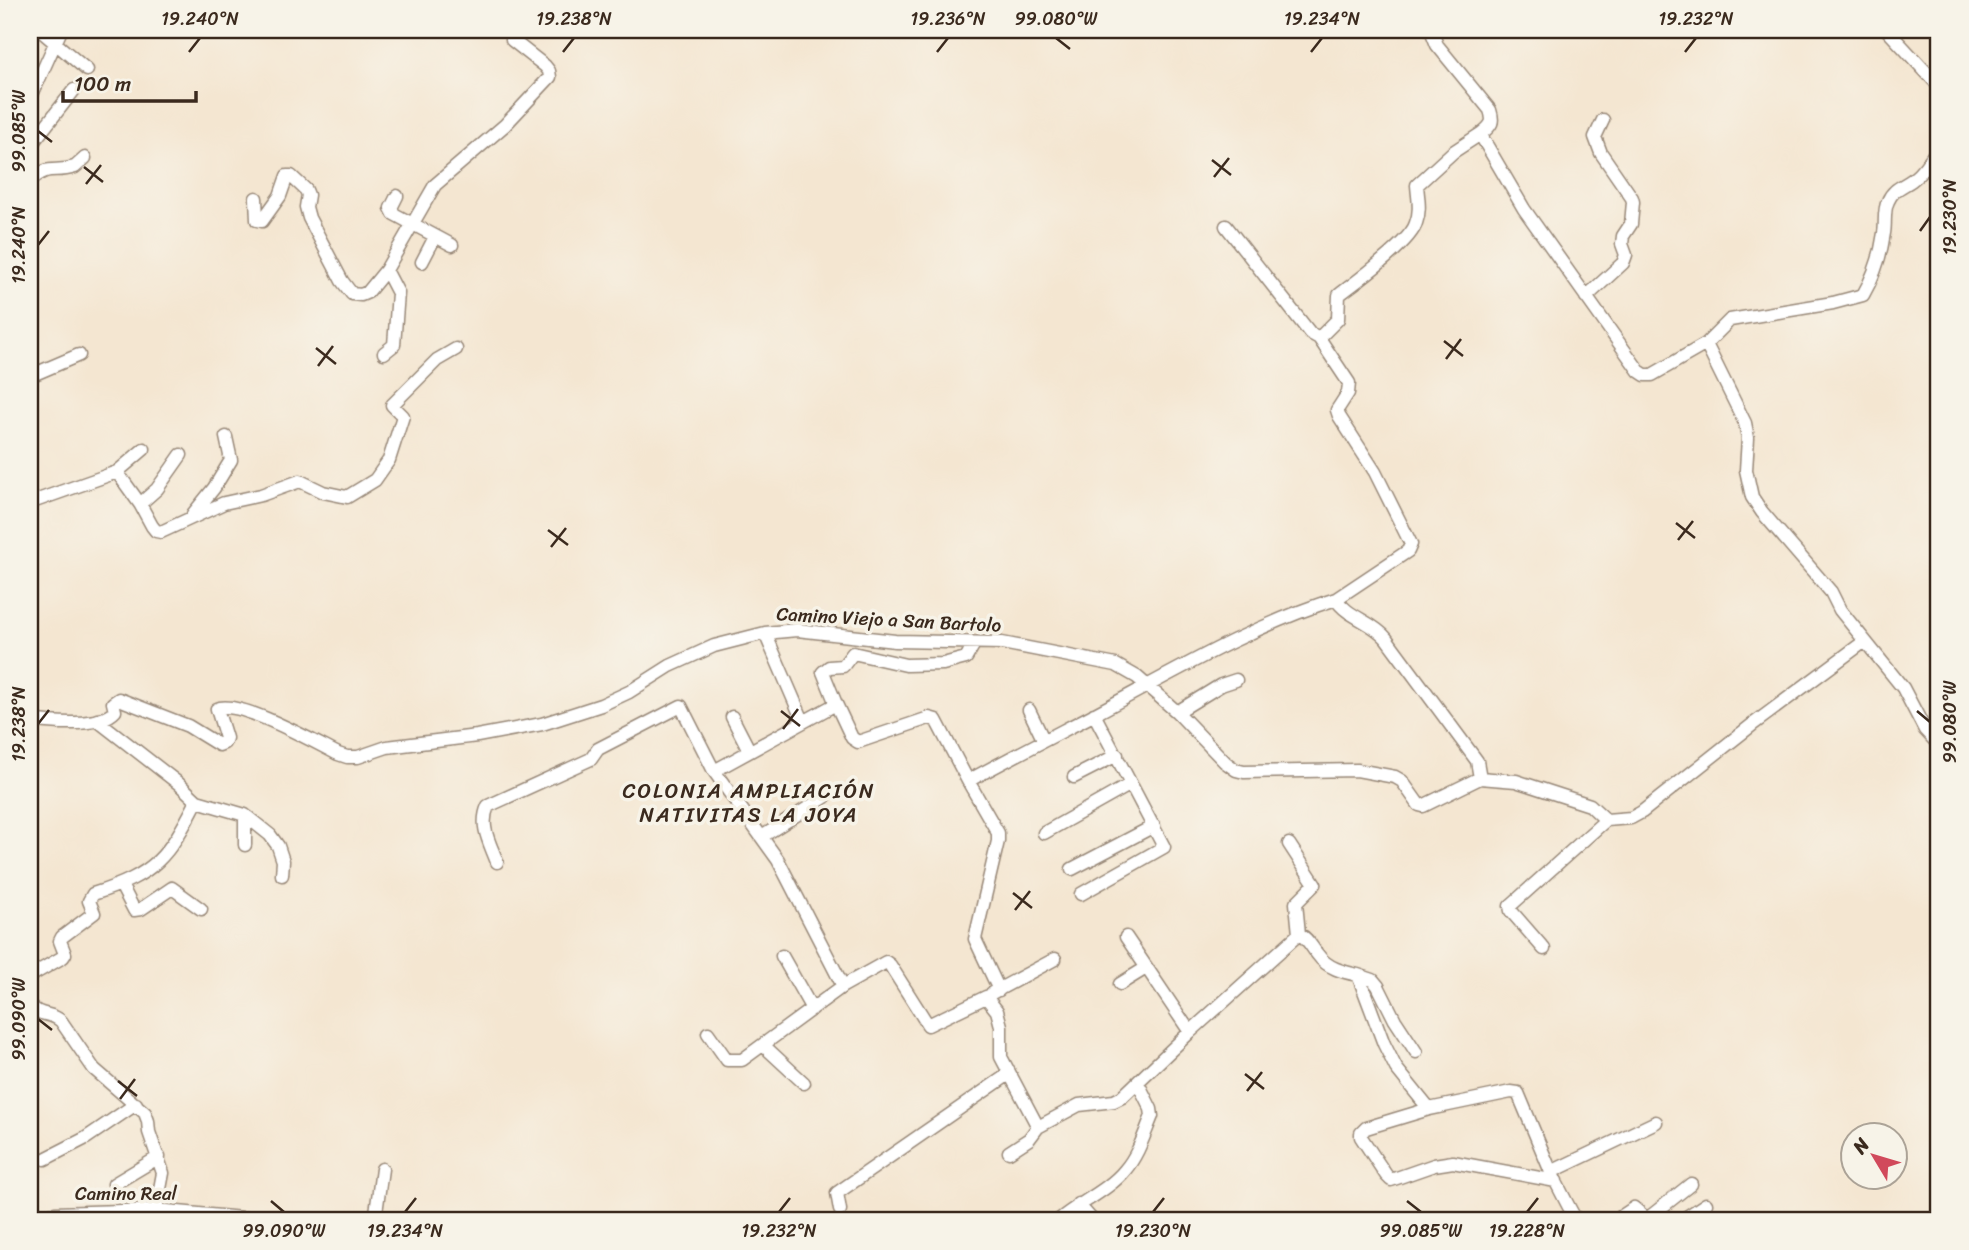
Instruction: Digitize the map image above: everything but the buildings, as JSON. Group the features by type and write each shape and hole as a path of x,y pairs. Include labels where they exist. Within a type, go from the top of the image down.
{"street":[{"path":"40,30 58,36 87,70"},
{"path":"256,198 257,220 262,221 280,196 286,176 297,179 308,195 306,207 309,218 342,281 352,293 361,295 368,292 386,270 438,182 505,125 550,77 550,71 545,66 512,40 514,33 522,30"},
{"path":"1320,338 1338,319 1339,295 1402,242 1415,227 1420,210 1417,185 1453,152 1482,133 1493,120 1490,110 1437,45 1431,30"},
{"path":"1887,30 1939,86"},
{"path":"30,99 58,36"},
{"path":"30,146 74,90"},
{"path":"1586,297 1623,263 1626,255 1622,244 1623,236 1631,224 1632,198 1611,170 1595,137 1603,120"},
{"path":"1482,133 1487,147 1524,209 1639,371 1645,375 1652,375 1706,344 1730,320 1833,303 1863,295 1879,257 1889,197 1928,164 1939,146"},
{"path":"30,181 40,172 75,167 85,158"},
{"path":"397,196 391,211 452,245"},
{"path":"968,781 1145,686 1292,613 1336,598 1408,551 1411,544 1375,472 1339,416 1337,410 1348,393 1349,383 1320,338 1310,333 1226,226"},
{"path":"422,262 435,237"},
{"path":"384,353 394,345 398,293 386,270"},
{"path":"1706,344 1745,423 1748,438 1746,470 1752,497 1831,592 1840,610 1903,688 1925,730 1939,745"},
{"path":"117,472 156,531 161,532 224,503 261,495 300,481 323,492 346,497 375,480 389,460 403,416 392,405 438,360 456,349"},
{"path":"30,376 79,355"},
{"path":"190,517 214,488 231,460 226,437"},
{"path":"32,501 117,472 145,449"},
{"path":"140,504 157,489 181,454"},
{"path":"1336,598 1342,609 1377,627 1386,638 1478,761 1480,778 1516,781 1590,806 1606,820"},
{"name":"Camino Viejo a San Bartolo","path":"97,720 114,713 113,703 119,699 188,726 219,745 224,743 226,738 218,709 226,706 271,721 338,754 358,757 387,747 477,736 542,724 629,692 670,666 714,646 765,633 797,631 895,641 1002,643 1105,662 1125,669 1177,712 1225,762 1244,772 1372,772 1402,781 1419,805 1423,806 1480,778"},
{"path":"765,633 803,721"},
{"path":"1544,949 1511,911 1510,906 1606,820 1631,818 1642,812 1752,725 1865,641"},
{"path":"974,644 966,658 924,666 906,665 853,653 843,666 829,667 823,672 852,738 858,742 929,718 936,720 998,834 975,939 999,990"},
{"path":"1177,712 1221,685 1236,680"},
{"path":"714,771 836,704"},
{"path":"497,862 484,828 484,815 488,806 591,758 598,749 681,706 714,771 763,836 810,918 843,986"},
{"path":"1029,710 1043,739"},
{"path":"1081,894 1164,847 1094,714"},
{"path":"732,717 749,750"},
{"path":"30,720 68,723 97,720 197,801 245,815 270,835 278,846 283,861 282,875"},
{"path":"1074,777 1117,755"},
{"path":"1044,833 1131,784"},
{"path":"763,836 825,797"},
{"path":"30,976 63,957 65,954 60,940 94,913 89,901 93,894 121,885 152,867 166,855 197,801"},
{"path":"245,815 245,845"},
{"path":"1072,869 1154,826"},
{"path":"1289,844 1315,884 1296,903 1299,934 1310,943 1327,965 1373,980 1416,1052"},
{"path":"121,885 134,910 141,909 172,888 201,909"},
{"path":"89,917 97,931"},
{"path":"1009,1152 1029,1139 1038,1127 1079,1105 1114,1101 1138,1083 1189,1032 1299,934"},
{"path":"1126,937 1189,1032"},
{"path":"782,956 812,1009"},
{"path":"708,1033 727,1060 742,1060 843,986 886,962 928,1025 1055,959"},
{"path":"1120,984 1146,968"},
{"path":"1358,975 1396,1068 1429,1109"},
{"path":"986,997 998,1011 1002,1038 1000,1052 1038,1127"},
{"path":"30,1005 39,1014 56,1017 61,1021 94,1069 145,1113 163,1173 156,1210"},
{"path":"763,1045 804,1083"},
{"path":"840,1210 837,1193 1009,1074"},
{"path":"1059,1220 1124,1172 1134,1157 1152,1116 1138,1083"},
{"path":"1576,1220 1553,1177 1518,1093 1511,1091 1429,1109 1366,1128 1361,1133 1385,1175 1391,1180 1434,1165 1453,1162 1553,1177 1656,1122"},
{"path":"45,1159 86,1138 136,1104"},
{"path":"114,1184 159,1157"},
{"path":"375,1220 382,1168"},
{"path":"1616,1220 1634,1209 1648,1220 1691,1184"},
{"path":"1078,1204 1092,1220"},
{"path":"1682,1220 1706,1204"},
{"name":"Camino Real","path":"30,1218 55,1213 156,1210 265,1220"}],"district":[{"name":"COLONIA AMPLIACIÓN NATIVITAS LA JOYA","path":"749,803"}]}
